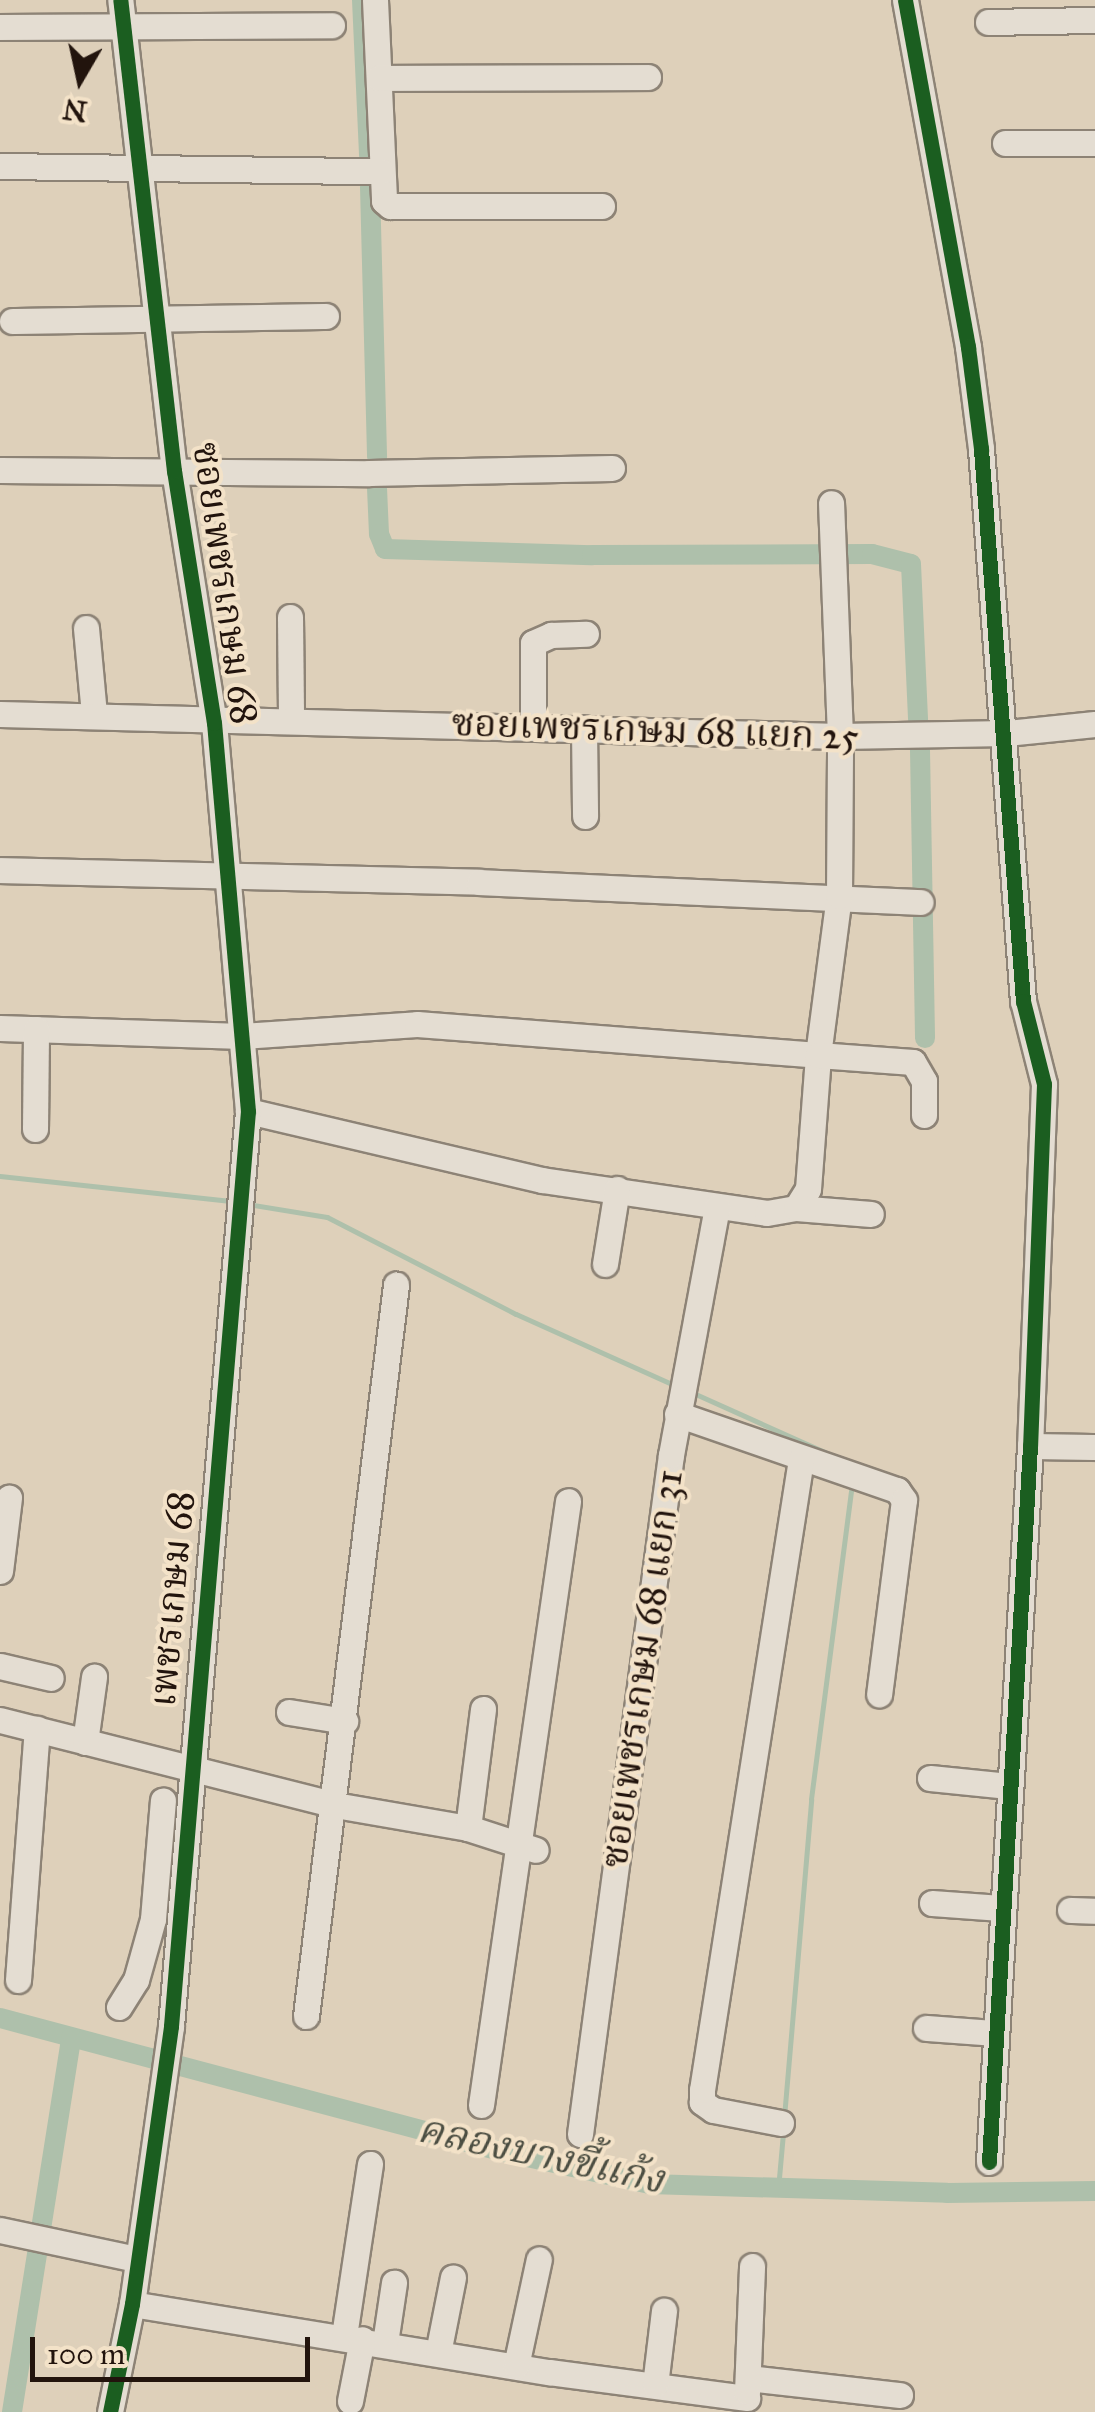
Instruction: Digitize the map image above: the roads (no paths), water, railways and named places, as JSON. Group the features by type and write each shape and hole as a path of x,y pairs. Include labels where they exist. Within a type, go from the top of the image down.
{"street":[{"name":"ซอยเพชรเกษม 68","path":"120,0 174,471 214,723 248,1111 241,1177"},
{"path":"375,0 382,197 390,206 602,206"},
{"path":"905,0 970,363 1006,733 1023,1000 1044,1084 1030,1446 989,2162"},
{"path":"988,22 1095,20"},
{"path":"0,28 332,25"},
{"path":"380,78 648,78"},
{"path":"1005,143 1095,143"},
{"path":"0,166 381,172"},
{"path":"12,321 326,316"},
{"path":"0,470 612,468"},
{"path":"796,1208 808,1189 818,1055 839,896 840,736 831,503"},
{"path":"290,617 291,720"},
{"path":"86,628 94,715"},
{"path":"533,727 533,642 551,635 586,634"},
{"name":"ซอยเพชรเกษม 68 แยก 25","path":"0,714 214,723 291,720 840,736 1006,733 1095,724"},
{"path":"584,728 585,816"},
{"path":"0,870 359,878 921,902"},
{"path":"0,1028 242,1036 417,1024 913,1062 924,1081 924,1115"},
{"path":"34,1129 36,1029"},
{"path":"248,1111 542,1180 767,1213 796,1208 871,1214"},
{"name":"เพชรเกษม 68","path":"137,2259 171,2026 166,1922 190,1770 241,1177"},
{"path":"605,1264 616,1189"},
{"name":"ซอยเพชรเกษม 68 แยก 31","path":"580,2134 677,1414 717,1207"},
{"path":"306,2016 335,1806 396,1286"},
{"path":"677,1414 896,1490 904,1500 879,1694"},
{"path":"1030,1446 1095,1447"},
{"path":"781,2123 712,2110 702,2102 702,2090 801,1459"},
{"path":"0,1571 9,1498"},
{"path":"481,2105 526,1848 568,1500"},
{"path":"0,1666 51,1678"},
{"path":"85,1742 94,1677"},
{"path":"468,1828 484,1710"},
{"path":"290,1712 345,1721"},
{"path":"0,1720 335,1806 468,1828 526,1848"},
{"path":"18,1980 37,1729"},
{"path":"930,1778 1009,1786"},
{"path":"119,2007 166,1922 163,1800"},
{"path":"932,1903 1002,1908"},
{"path":"926,2028 994,2033"},
{"path":"350,2401 363,2339 370,2164"},
{"path":"10,2232 137,2259 110,2412"},
{"path":"516,2366 540,2259"},
{"path":"747,2396 752,2266"},
{"path":"438,2352 452,2278"},
{"path":"363,2339 394,2283"},
{"path":"132,2304 516,2366 747,2396 900,2395"},
{"path":"655,2385 664,2311"}],"waterway":[{"path":"362,0 369,156"},
{"path":"370,187 377,457"},
{"path":"377,488 379,534 385,549 592,555 872,554 911,564 918,720"},
{"path":"920,750 925,1038"},
{"path":"0,1176 231,1201"},
{"path":"247,1204 327,1217 516,1314 676,1386"},
{"path":"691,1392 827,1453"},
{"path":"784,2117 811,1799 851,1491"},
{"name":"คลองบางขี้แก้ง","path":"0,2018 504,2152 649,2184 947,2193 1095,2191"},
{"path":"12,2412 71,2038"},
{"path":"778,2189 783,2133"}]}
